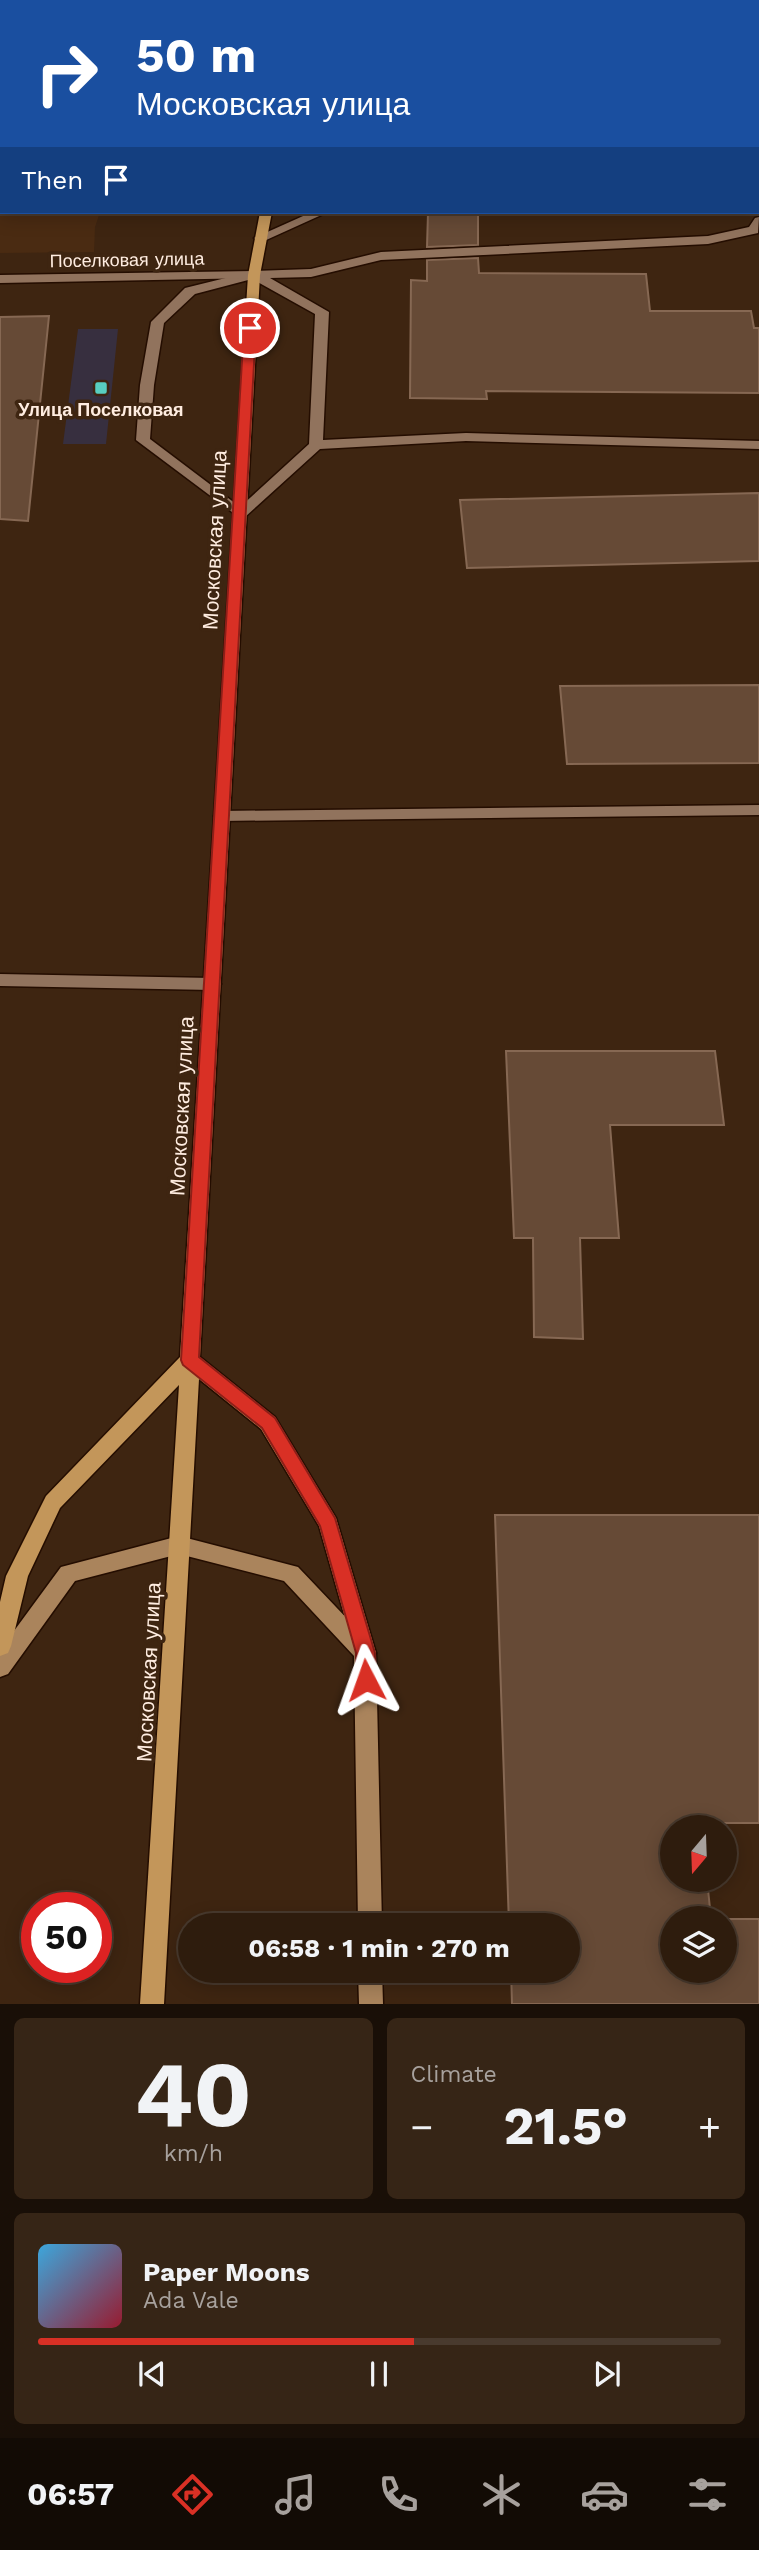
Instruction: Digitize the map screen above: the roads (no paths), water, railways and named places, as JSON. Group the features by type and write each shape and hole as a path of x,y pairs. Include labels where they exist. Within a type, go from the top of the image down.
{"main road":[{"name":"Московская улица","path":"152,2004 254,275 266,214"},
{"path":"0,1646 17,1576 53,1502 190,1360 268,1423 328,1524 365,1653 370,1913"},
{"path":"0,1667 68,1574 179,1545 291,1574 365,1653"},
{"path":"370,1983 371,2004"}],"street":[{"path":"260,238 317,214"},
{"path":"759,221 754,230 708,240 381,256 311,273 254,275 190,291 158,322 147,385 143,440 240,514 316,445 466,437 759,445"},
{"path":"254,275 322,312 316,445"},
{"name":"Поселковая улица","path":"0,279 254,275"},
{"path":"222,816 759,810"},
{"path":"0,980 212,985"}],"place":[{"name":"Улица Поселковая","path":"101,388"}]}
